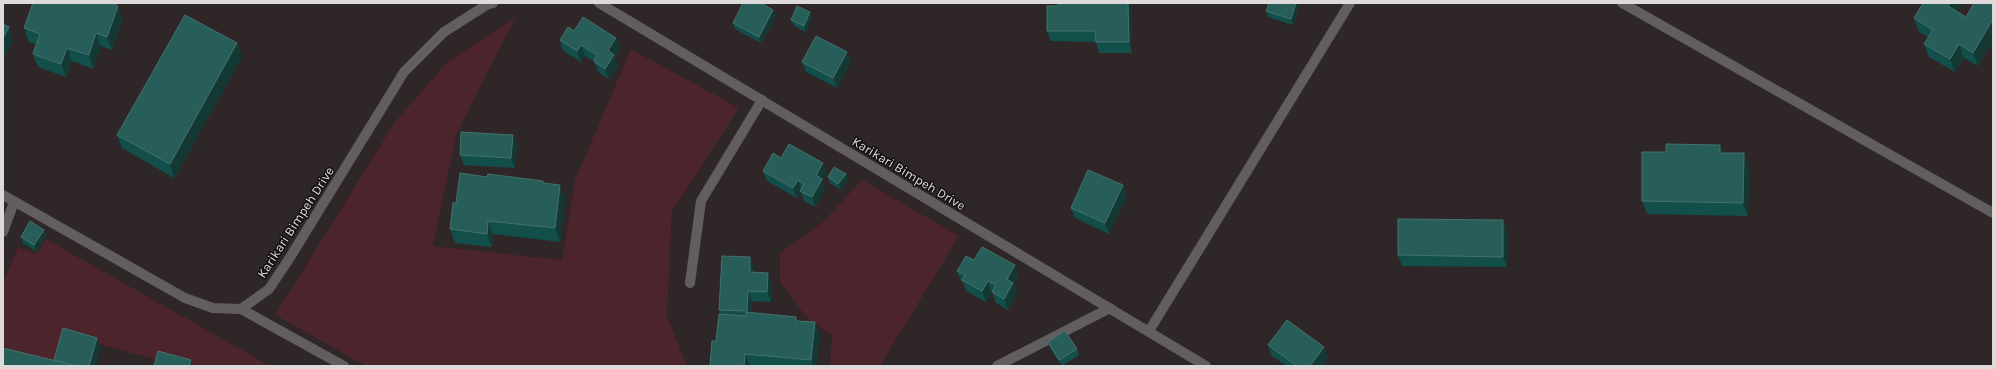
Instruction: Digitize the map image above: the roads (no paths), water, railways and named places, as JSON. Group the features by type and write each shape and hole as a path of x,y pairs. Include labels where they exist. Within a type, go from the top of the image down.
{"street":[{"name":"Karikari Bimpeh Drive","path":"241,310 269,289 404,72 444,32 488,4 493,3"},
{"name":"Karikari Bimpeh Drive","path":"599,3 1206,366"},
{"path":"1149,331 1350,3"},
{"path":"1622,3 1993,212"},
{"path":"690,283 701,201 762,100"},
{"path":"3,195 185,298 213,308 241,310 344,366"},
{"path":"3,232 14,202"},
{"path":"997,366 1110,308"}]}
